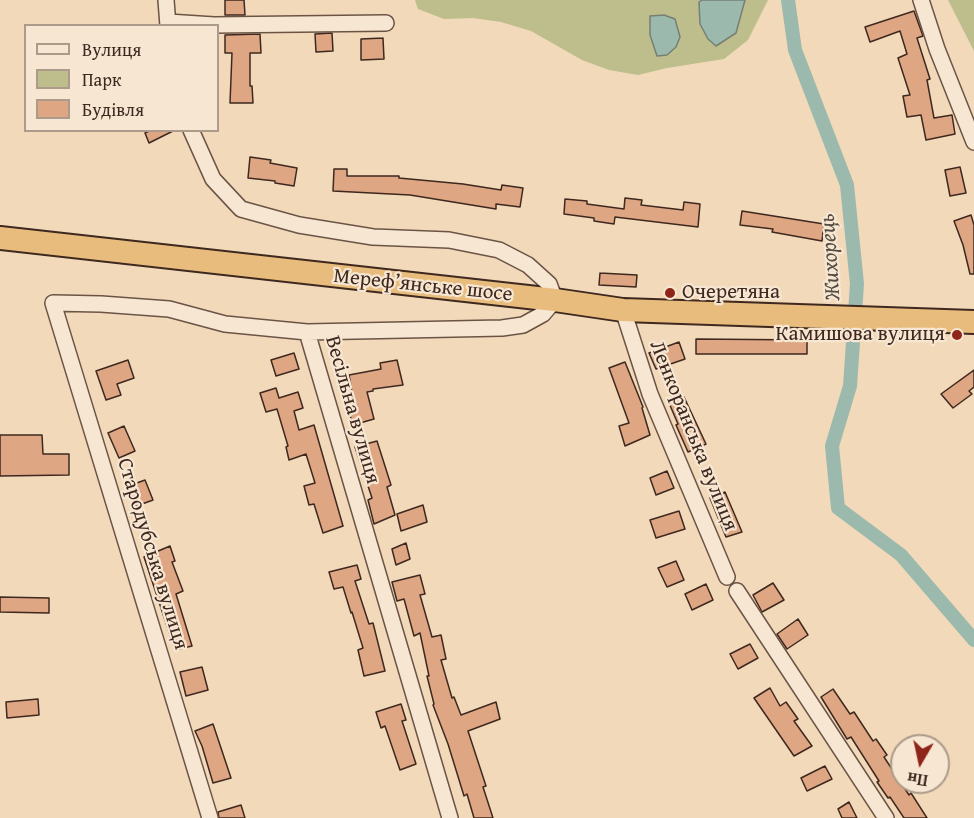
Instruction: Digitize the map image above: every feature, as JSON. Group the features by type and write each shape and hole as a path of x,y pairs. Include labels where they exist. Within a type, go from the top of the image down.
{"highway":[{"name":"Мереф’янське шосе","path":"0,238 555,300 623,310 974,322"}],"street":[{"path":"166,0 168,24"},
{"path":"921,0 937,49 974,142"},
{"path":"219,26 386,23"},
{"path":"192,132 213,179 241,209 299,225 373,237 449,240 499,250 528,266 549,284 555,300"},
{"name":"Весільна вулиця","path":"450,818 307,332 502,328 523,325 543,314 555,300"},
{"name":"Стародубська вулиця","path":"210,818 53,303 169,309 225,324 307,332"},
{"name":"Ленкоранська вулиця","path":"623,310 650,394 727,577"},
{"path":"737,591 886,818"}],"green space":[{"path":"415,0 768,0 748,40 724,59 638,75 609,70 582,60 531,31 501,22 473,18 444,19 418,9"},
{"path":"948,0 974,0 974,51"}],"shaded area":[{"path":"702,0 745,0 736,33 716,46 708,39 700,24 699,2"},
{"path":"664,15 675,19 680,37 676,47 667,55 657,56 650,35 650,16"}],"building":[{"path":"225,0 244,0 245,15 225,15"},
{"path":"914,11 923,36 917,38 930,79 927,80 934,118 952,115 955,134 926,140 921,115 907,117 903,96 910,95 898,58 907,54 900,31 870,42 865,27"},
{"path":"332,33 333,51 316,52 315,34"},
{"path":"260,34 261,53 250,53 250,86 252,86 253,103 230,103 232,53 225,53 225,35"},
{"path":"383,38 384,59 361,60 361,39"},
{"path":"147,132 171,132 149,143 145,133"},
{"path":"250,157 271,160 270,163 297,168 294,186 248,178"},
{"path":"960,167 966,193 950,196 945,170"},
{"path":"334,169 347,169 347,176 399,176 399,178 501,190 502,185 523,188 520,207 496,204 496,209 410,195 333,191"},
{"path":"625,198 642,200 641,205 683,210 684,202 700,204 698,227 615,217 614,224 594,221 594,218 564,214 565,199 624,209"},
{"path":"742,211 824,224 822,241 772,232 773,229 740,225"},
{"path":"971,215 974,225 974,274 970,274 954,221"},
{"path":"600,273 637,275 636,287 599,285"},
{"path":"696,339 807,340 807,354 696,354"},
{"path":"679,342 685,359 656,369 649,353"},
{"path":"294,353 299,369 276,376 271,360"},
{"path":"128,360 134,378 117,384 121,395 106,400 96,371"},
{"path":"397,360 403,385 367,392 374,419 353,425 347,406 354,404 349,375 381,369 380,363"},
{"path":"625,362 643,407 650,435 625,446 619,426 629,423 609,368"},
{"path":"974,370 974,387 969,391 972,394 953,408 941,394"},
{"path":"276,388 279,398 298,392 303,408 294,411 299,430 314,425 343,526 323,533 314,504 309,505 304,486 315,483 306,454 289,460 286,447 288,446 277,409 266,412 260,393"},
{"path":"684,397 706,444 688,452 669,403"},
{"path":"124,426 135,451 119,458 108,433"},
{"path":"0,435 42,435 43,454 69,454 69,475 0,476"},
{"path":"377,441 391,485 387,487 395,515 374,524 368,500 372,498 355,447"},
{"path":"667,471 674,488 656,495 650,478"},
{"path":"145,480 153,500 134,507 126,487"},
{"path":"725,492 742,532 726,537 710,498"},
{"path":"423,505 427,522 401,531 397,514"},
{"path":"679,511 685,529 656,538 650,520"},
{"path":"406,543 410,559 396,565 392,549"},
{"path":"170,546 175,561 172,562 183,591 176,594 192,646 175,650 144,557"},
{"path":"676,561 684,580 667,587 658,568"},
{"path":"357,565 361,579 355,581 369,624 373,623 385,671 364,676 358,650 363,648 352,612 343,587 334,589 329,572"},
{"path":"420,575 425,594 420,595 432,637 441,635 446,659 441,660 452,698 454,697 461,715 496,702 500,719 468,731 486,786 483,787 493,818 474,818 467,794 464,796 433,705 420,633 414,636 404,599 397,601 392,582"},
{"path":"773,583 784,600 762,612 753,595"},
{"path":"706,584 713,600 692,610 685,594"},
{"path":"0,597 49,598 49,613 0,612"},
{"path":"798,619 808,635 787,649 777,634"},
{"path":"750,644 758,658 738,669 730,654"},
{"path":"202,667 208,690 186,696 180,672"},
{"path":"770,688 780,706 786,702 798,719 794,721 812,746 794,756 754,698"},
{"path":"833,689 850,714 854,712 873,741 876,739 887,755 884,757 890,766 890,794 912,794 927,818 904,818 877,782 879,781 851,737 847,739 821,697"},
{"path":"38,699 39,715 7,718 6,702"},
{"path":"401,704 406,720 402,721 416,764 400,770 385,726 381,728 376,712"},
{"path":"213,724 231,778 213,783 195,731"},
{"path":"825,766 832,779 807,791 801,778"},
{"path":"849,802 857,818 842,818 838,809"},
{"path":"241,805 245,818 219,818 218,812"}],"waterway":[{"name":"Жихорець","path":"788,0 795,50 847,185 857,284 850,386 832,446 838,508 901,555 974,640"}],"place":[{"name":"Очеретяна","path":"670,293"},
{"name":"Камишова вулиця","path":"957,335"}]}
